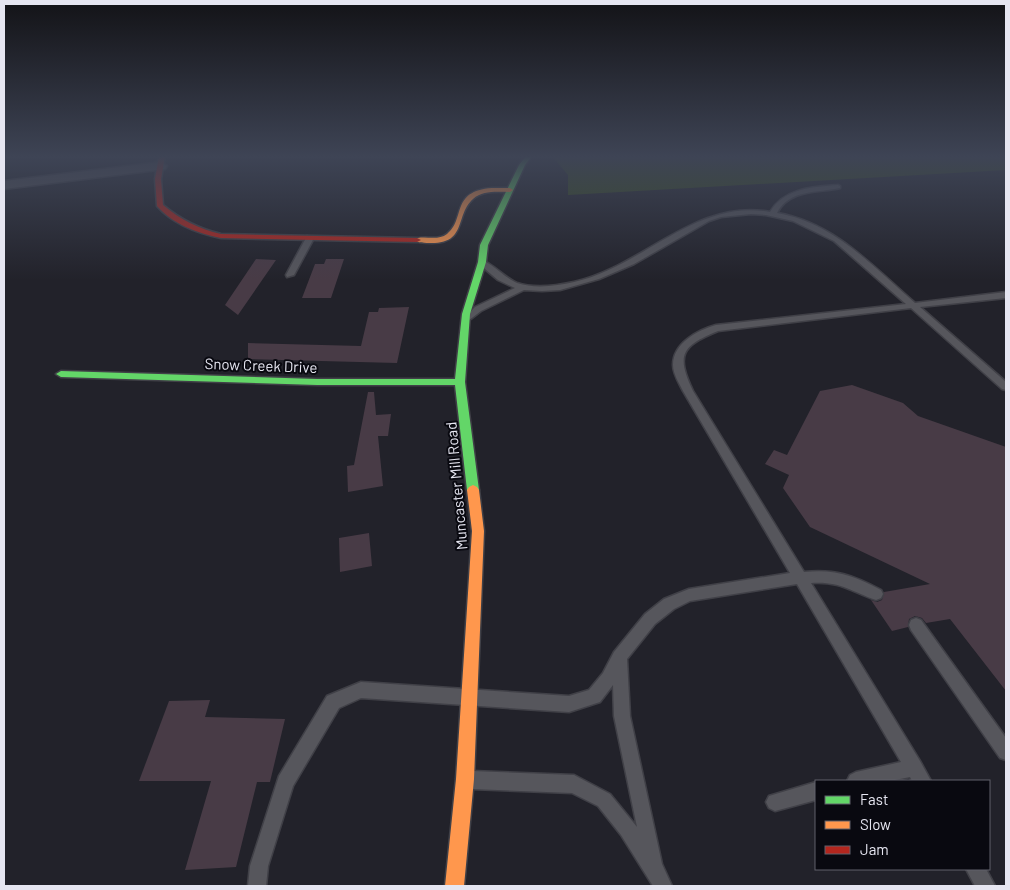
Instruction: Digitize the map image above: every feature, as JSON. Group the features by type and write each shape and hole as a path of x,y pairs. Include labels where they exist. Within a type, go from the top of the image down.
{"street":[{"path":"159,198 160,206 174,219 193,230 221,236 442,240 450,238 454,232 470,198"},
{"name":"Muncaster Mill Road","path":"454,886 465,779 478,531 460,382 466,320 482,262 484,246 507,198"},
{"name":"Snow Creek Drive","path":"61,374 317,382 460,382"}],"lane":[{"path":"773,213 776,206 789,198"},
{"path":"466,320 478,309 523,287 574,284 604,274 718,215 739,211 773,213 805,222 837,239 1006,387"},
{"path":"290,275 310,238"},
{"path":"482,262 498,277 523,287"},
{"path":"865,780 918,774 688,391 678,366 682,351 694,337 716,328 1006,295"},
{"path":"257,886 259,866 285,782 333,702 361,690 545,700 569,704 594,696 608,678 619,657 650,619 669,604 689,596 799,578 826,576 852,582 876,594"},
{"path":"916,626 1006,752"},
{"path":"619,657 622,716 654,869"},
{"path":"465,779 574,784 604,800 627,829 663,886"},
{"path":"775,802 815,791"},
{"path":"976,870 986,886"}],"building":[{"path":"256,259 276,260 238,315 225,305"},
{"path":"326,259 344,259 331,298 302,298 315,264 324,264"},
{"path":"409,307 397,363 248,359 248,343 361,346 369,312 378,312 379,308"},
{"path":"852,385 903,403 918,416 1006,447 1006,691 950,619 926,623 922,618 915,616 909,619 908,627 892,631 871,600 877,602 882,600 884,592 930,584 810,527 783,488 789,475 765,464 774,450 787,455 820,391"},
{"path":"368,392 374,392 376,415 391,414 388,436 378,436 383,486 348,492 347,466 354,465"},
{"path":"369,533 372,566 340,572 339,538"},
{"path":"210,700 205,717 285,719 270,782 257,782 236,867 185,870 211,781 139,781 169,701"}],"traffic: fast":[{"path":"473,490 460,382 466,314 482,262 484,245 507,198"},
{"path":"61,374 317,382 460,382"}],"traffic: slow":[{"path":"417,240 441,240 448,237 453,232 470,198"},
{"path":"454,886 465,779 478,531 473,490"}],"traffic: jam":[{"path":"159,198 160,206 181,221 221,236 417,240"}]}
